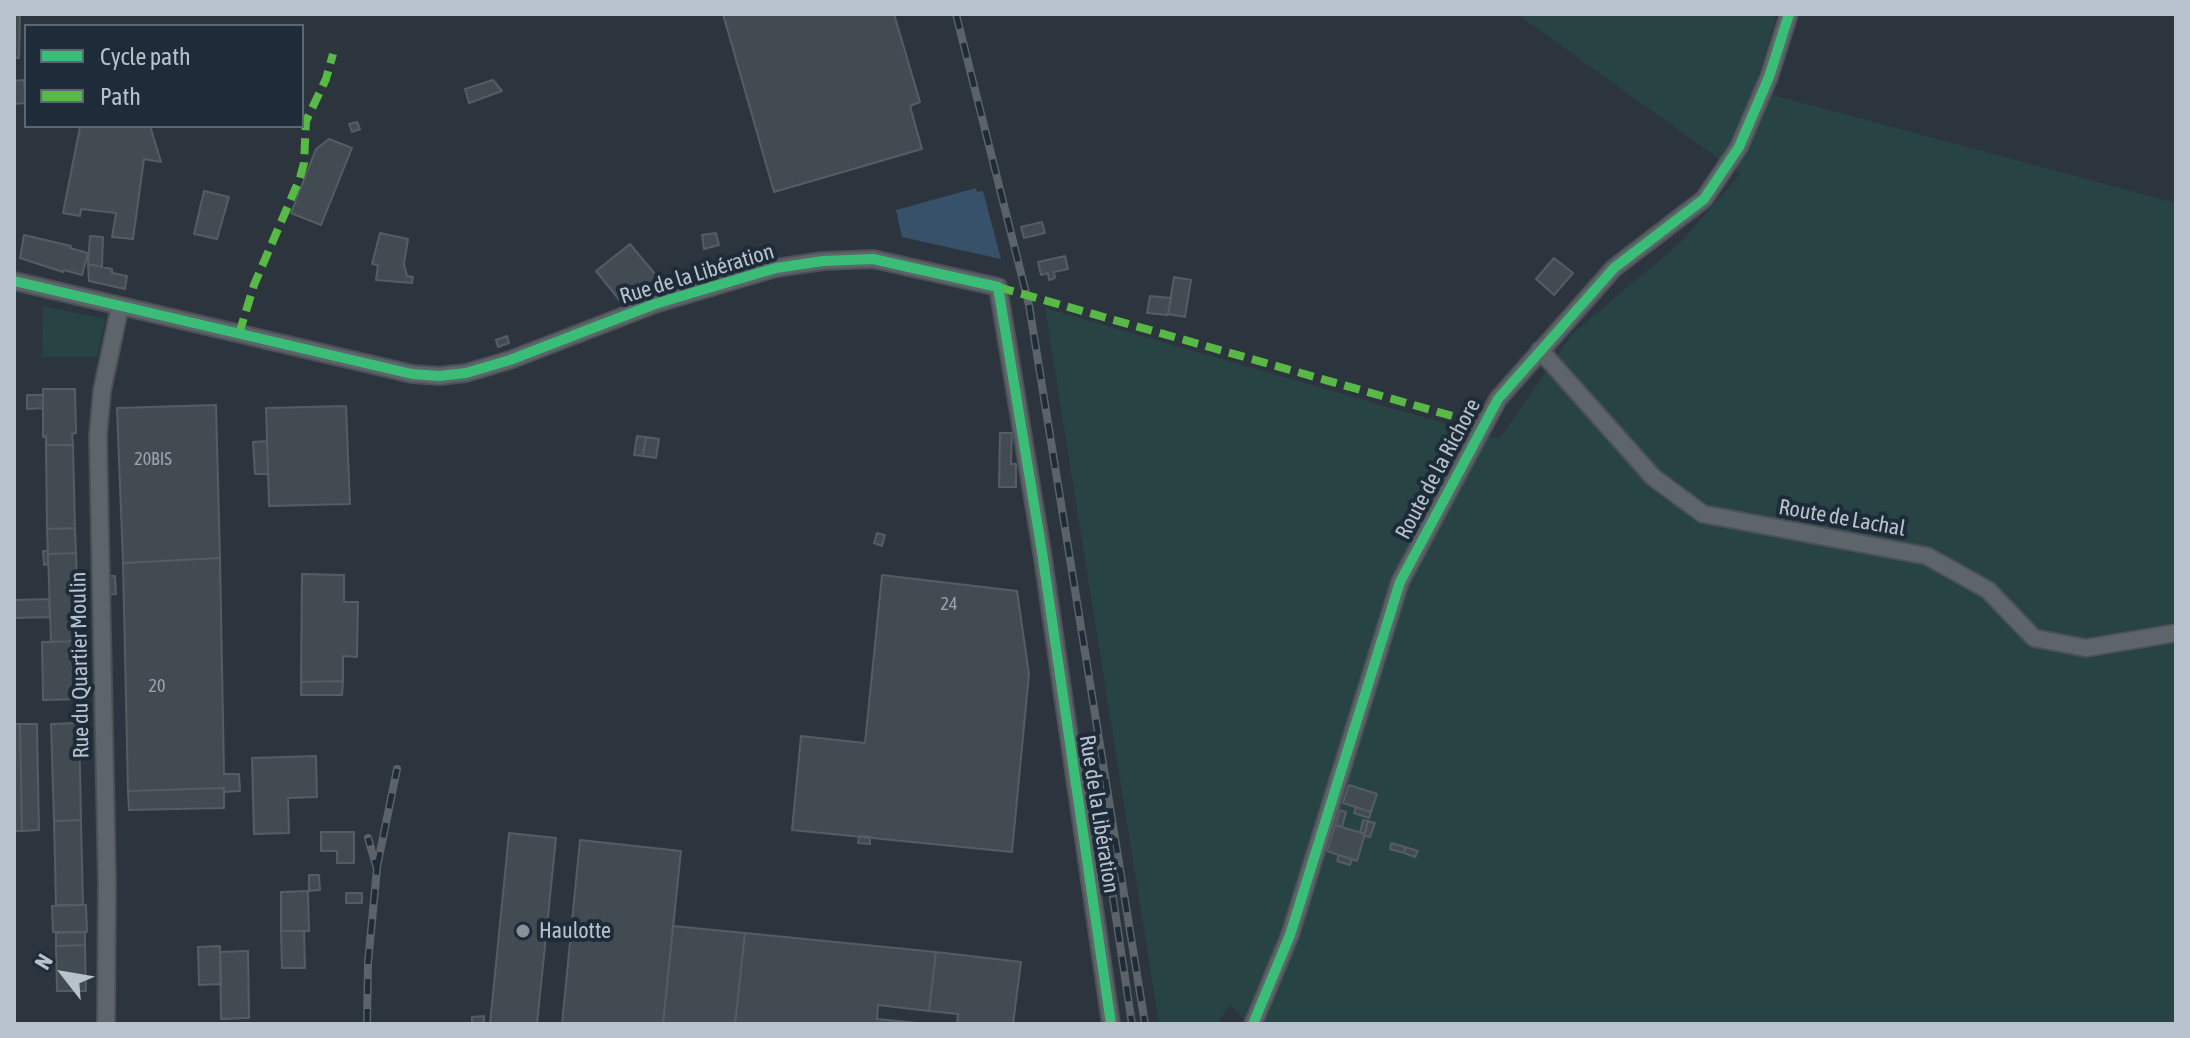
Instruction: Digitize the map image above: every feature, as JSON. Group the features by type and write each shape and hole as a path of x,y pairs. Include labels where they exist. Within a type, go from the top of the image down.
{"street":[{"name":"Route de la Richore","path":"1253,1024 1290,935 1400,582 1498,399 1614,268 1704,199 1739,147 1769,77 1789,14"},
{"name":"Rue de la Libération","path":"14,281 412,374 439,376 466,373 510,360 655,304 776,268 823,261 873,259 998,287 1042,552 1111,1024"},
{"name":"Rue du Quartier Moulin","path":"106,1024 107,883 98,436 102,391 120,306"},
{"name":"Route de Lachal","path":"1540,350 1653,477 1703,514 1927,556 1988,590 2034,638 2086,648 2176,633"}],"green space":[{"path":"1517,14 1777,14 1754,90 2176,203 2176,1024 1248,1024 1230,1004 1217,1024 1159,1024 1045,308 1499,439 1572,334 1680,243 1740,174"},
{"path":"43,306 105,319 97,357 42,357"}],"water":[{"path":"976,188 977,192 983,191 1001,259 902,237 896,210"}],"building":[{"path":"14,14 20,14 19,58 14,58"},
{"path":"723,14 894,14 920,102 910,106 922,149 774,192"},
{"path":"24,80 24,103 14,104 14,81"},
{"path":"493,80 502,91 469,103 465,89"},
{"path":"357,122 360,129 352,132 349,124"},
{"path":"80,128 151,128 161,162 144,159 133,239 112,237 116,213 81,209 80,216 63,213"},
{"path":"329,139 352,148 321,225 291,213 316,149"},
{"path":"204,191 229,197 217,239 194,234"},
{"path":"1042,222 1045,233 1024,238 1021,227"},
{"path":"380,233 408,239 404,264 407,276 413,277 412,283 376,280 378,265 372,264"},
{"path":"716,233 719,245 704,249 702,235"},
{"path":"24,235 88,253 82,275 20,258"},
{"path":"90,236 103,237 102,267 88,264"},
{"path":"630,244 660,280 648,291 621,302 596,271"},
{"path":"1065,256 1068,269 1054,272 1055,278 1049,280 1048,273 1041,275 1038,262"},
{"path":"1554,258 1573,273 1554,295 1536,279"},
{"path":"88,264 127,276 125,289 89,281"},
{"path":"1174,277 1191,280 1185,317 1168,314"},
{"path":"1150,296 1171,298 1168,315 1147,313"},
{"path":"507,336 509,343 498,347 496,340"},
{"path":"43,389 75,389 76,433 72,434 73,445 46,445 46,436 43,437"},
{"path":"27,395 43,395 43,408 27,409"},
{"path":"216,405 220,558 123,563 117,408"},
{"path":"346,406 350,504 269,506 266,408"},
{"path":"1000,433 1012,433 1011,464 1016,464 1016,487 999,487"},
{"path":"637,436 646,437 643,456 634,455"},
{"path":"646,437 659,439 656,458 643,456"},
{"path":"267,441 268,474 255,474 253,442"},
{"path":"46,445 73,445 75,528 47,529"},
{"path":"75,528 76,553 48,554 47,529"},
{"path":"877,533 885,535 882,546 874,543"},
{"path":"43,551 48,551 48,564 44,565"},
{"path":"76,553 79,641 51,642 48,554"},
{"path":"220,558 224,774 239,774 240,791 224,792 224,788 128,791 123,563"},
{"path":"302,574 344,575 344,602 358,602 357,657 343,656 343,681 301,682"},
{"path":"882,575 1017,591 1029,674 1012,852 792,830 801,736 865,743"},
{"path":"106,576 115,576 116,594 106,595"},
{"path":"49,599 50,617 14,618 14,600"},
{"path":"82,641 83,699 43,700 42,642"},
{"path":"343,681 342,695 301,695 301,682"},
{"path":"79,723 81,820 54,821 51,724"},
{"path":"14,724 20,724 22,831 14,831"},
{"path":"20,724 37,724 39,830 22,831"},
{"path":"316,756 317,797 288,798 289,833 254,834 252,758"},
{"path":"1349,785 1377,794 1371,812 1343,803"},
{"path":"224,788 224,808 129,810 128,791"},
{"path":"1356,807 1371,812 1369,818 1354,813"},
{"path":"1340,810 1346,812 1342,827 1335,825"},
{"path":"81,820 83,905 56,905 54,821"},
{"path":"1363,820 1368,821 1365,834 1360,833"},
{"path":"1368,821 1375,823 1370,837 1364,836"},
{"path":"1335,825 1365,834 1357,861 1327,851"},
{"path":"321,832 354,832 354,863 337,863 337,851 321,851"},
{"name":"Haulotte","path":"509,833 556,838 537,1024 490,1024"},
{"path":"859,836 870,837 870,844 858,843"},
{"path":"580,840 681,851 663,1024 562,1024"},
{"path":"1391,843 1405,847 1404,853 1390,849"},
{"path":"1405,847 1418,851 1415,857 1404,853"},
{"path":"1339,855 1352,859 1350,865 1337,861"},
{"path":"309,875 319,875 320,890 309,891"},
{"path":"308,891 309,931 281,931 281,892"},
{"path":"346,893 362,893 362,903 346,903"},
{"path":"86,905 87,932 53,932 52,906"},
{"path":"673,926 745,933 735,1024 663,1024"},
{"path":"281,931 304,931 305,968 282,968"},
{"path":"85,932 85,945 56,946 56,933"},
{"path":"745,933 936,952 929,1011 878,1005 877,1019 927,1024 735,1024"},
{"path":"85,945 86,991 57,991 56,946"},
{"path":"220,946 221,984 199,985 198,947"},
{"path":"248,951 249,1018 221,1019 220,952"},
{"path":"936,952 1021,962 1013,1024 957,1024 958,1014 929,1011"},
{"path":"484,1016 484,1024 472,1024 472,1017"}],"railway":[{"path":"956,14 1029,305 1145,1024"},
{"path":"377,867 397,769"},
{"path":"367,1024 368,962 377,869 368,838"},
{"path":"1104,838 1132,1024"}],"marked path":[{"path":"239,334 254,285 300,178 304,163 306,121 326,79 333,54"},
{"path":"998,287 1484,425"}],"cycle path":[{"path":"1253,1024 1290,935 1400,582 1498,399 1614,268 1704,199 1739,147 1769,77 1789,14"},
{"path":"14,281 412,374 439,376 466,373 510,360 655,304 776,268 823,261 873,259 998,287 1042,552 1111,1024"}],"place":[{"name":"Haulotte","path":"523,931"}]}
